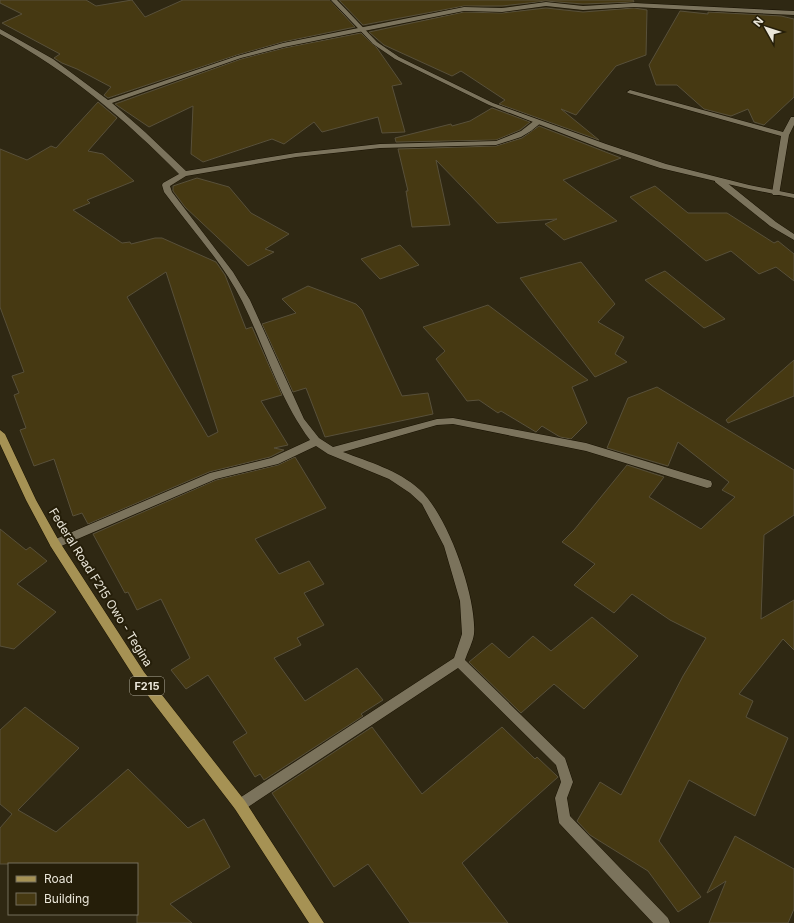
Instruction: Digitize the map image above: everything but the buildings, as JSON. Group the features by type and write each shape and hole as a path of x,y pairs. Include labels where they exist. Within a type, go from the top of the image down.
{"main road":[{"name":"Federal Road F215 Owo - Tegina","path":"0,434 31,500 56,544 140,676 240,805 317,923"}],"street":[{"path":"334,0 375,43 397,58 491,104 663,166 718,180 794,196"},
{"path":"110,102 239,57 283,45 444,12 479,8 502,10 546,4 583,8 604,5 640,5 794,13"},
{"path":"0,31 45,58 110,102 150,139 184,174"},
{"path":"630,92 785,135"},
{"path":"776,193 785,135 794,119"},
{"path":"240,805 459,662 468,634 466,601 449,546 426,501 414,490 393,476 332,451 316,441 300,420 246,300 230,274 168,192 166,186 184,174 296,155 380,146 496,143 512,139 530,130 538,122"},
{"path":"718,180 773,224 794,238"},
{"path":"332,451 437,422 453,422 586,447 707,484"},
{"path":"56,544 214,476 278,460 316,441"},
{"path":"459,662 561,762 567,782 560,798 564,819 663,923"}]}
